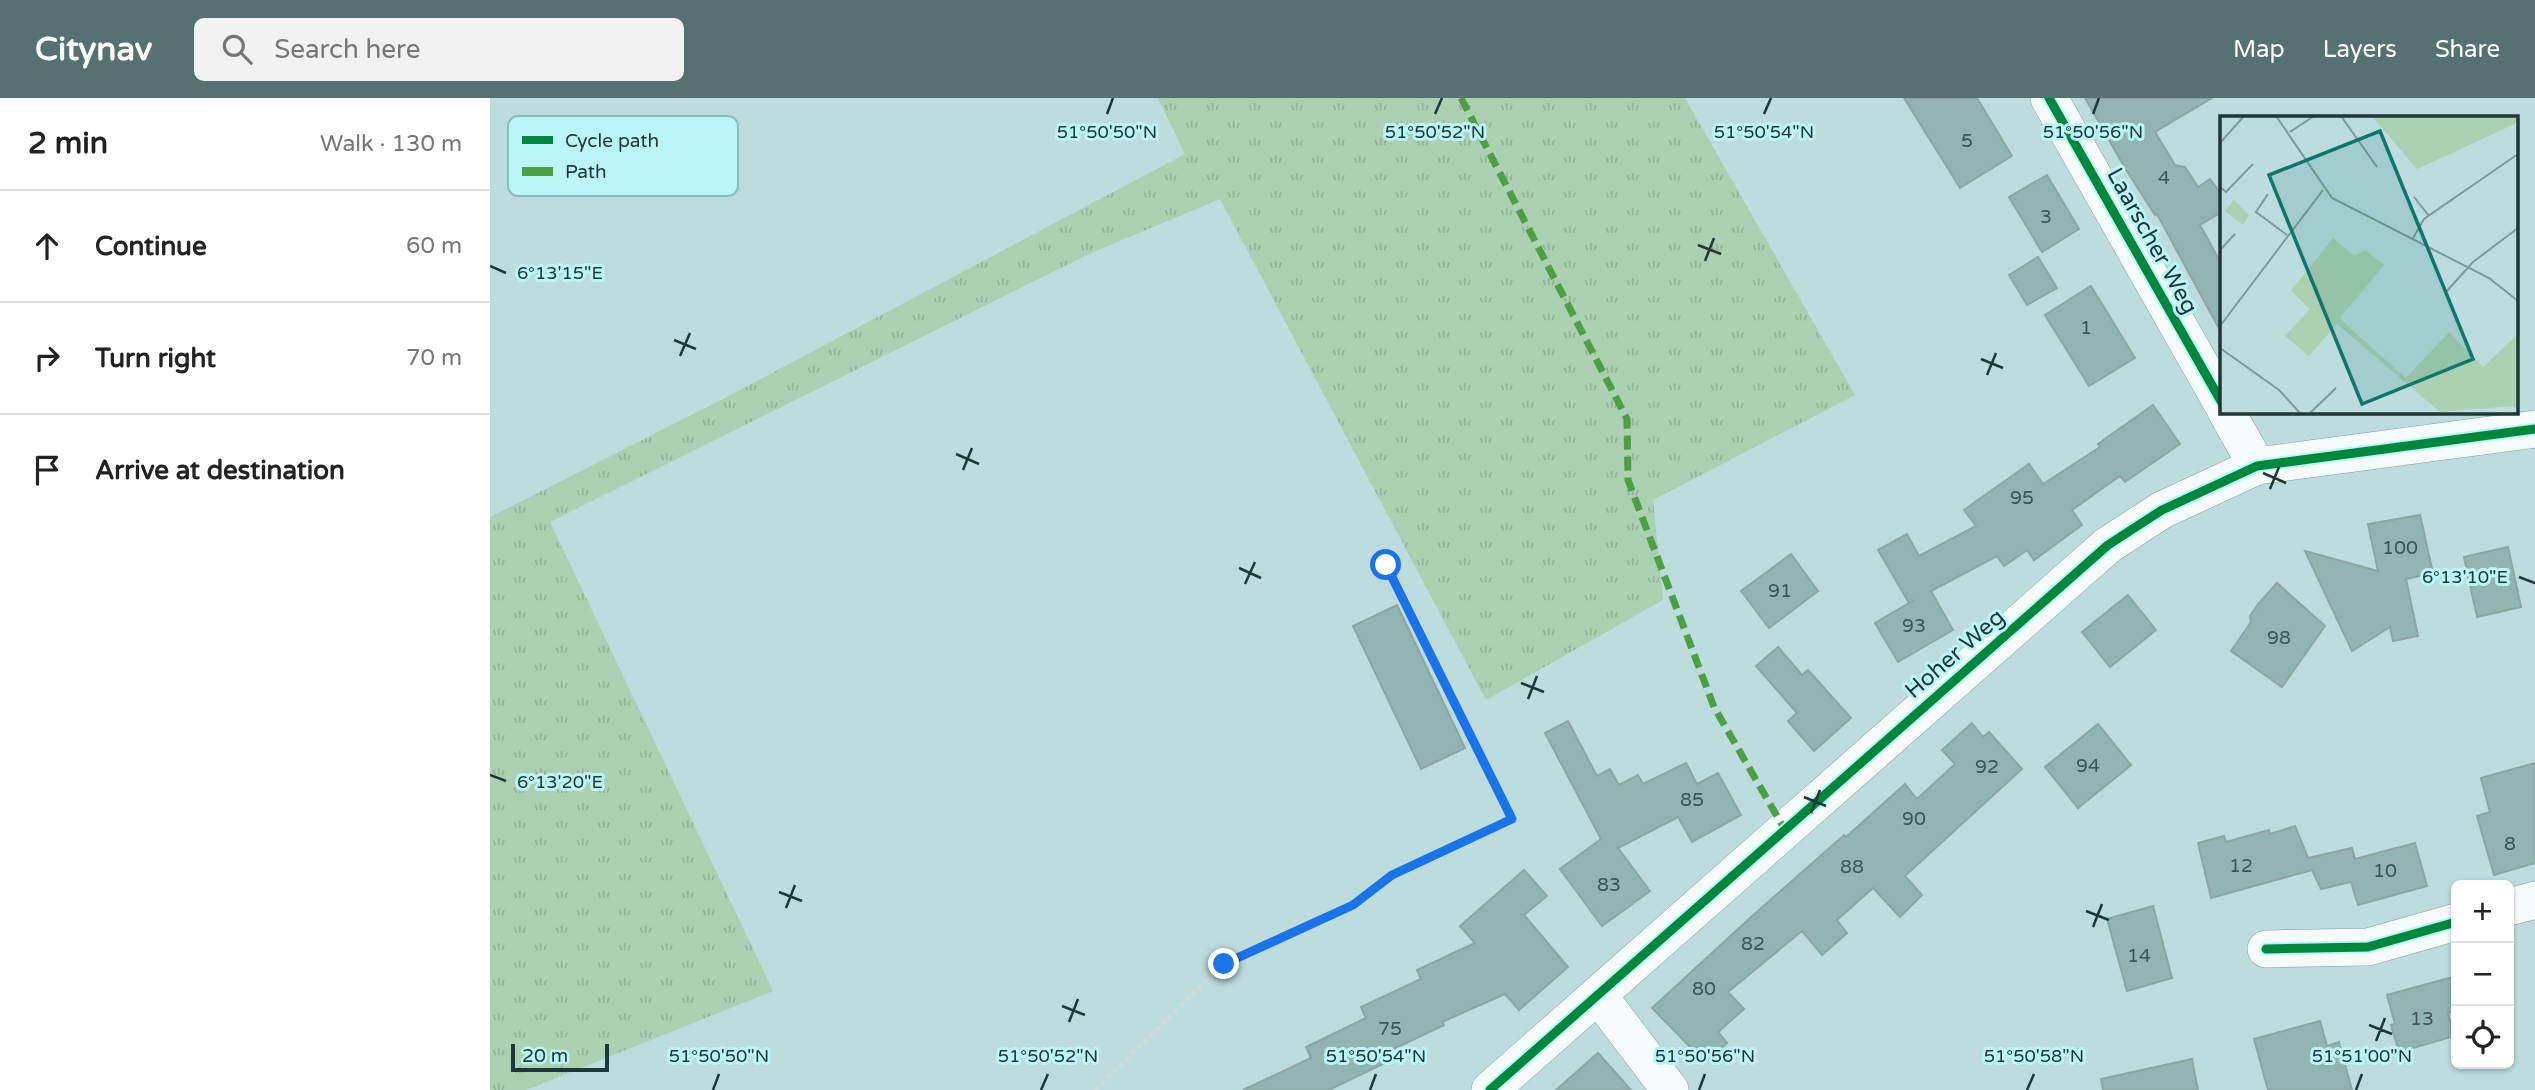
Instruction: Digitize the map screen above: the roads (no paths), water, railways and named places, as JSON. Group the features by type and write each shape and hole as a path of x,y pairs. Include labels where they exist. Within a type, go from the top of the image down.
{"street":[{"name":"Laarscher Weg","path":"2049,98 2220,399"},
{"path":"2227,413 2257,466"},
{"name":"Hoher Weg","path":"1503,1086 1598,995 2108,545 2162,510 2257,466 2535,429"},
{"path":"2514,906 2535,900"},
{"path":"2266,949 2368,947 2451,923"},
{"path":"1598,995 1670,1090"}]}
